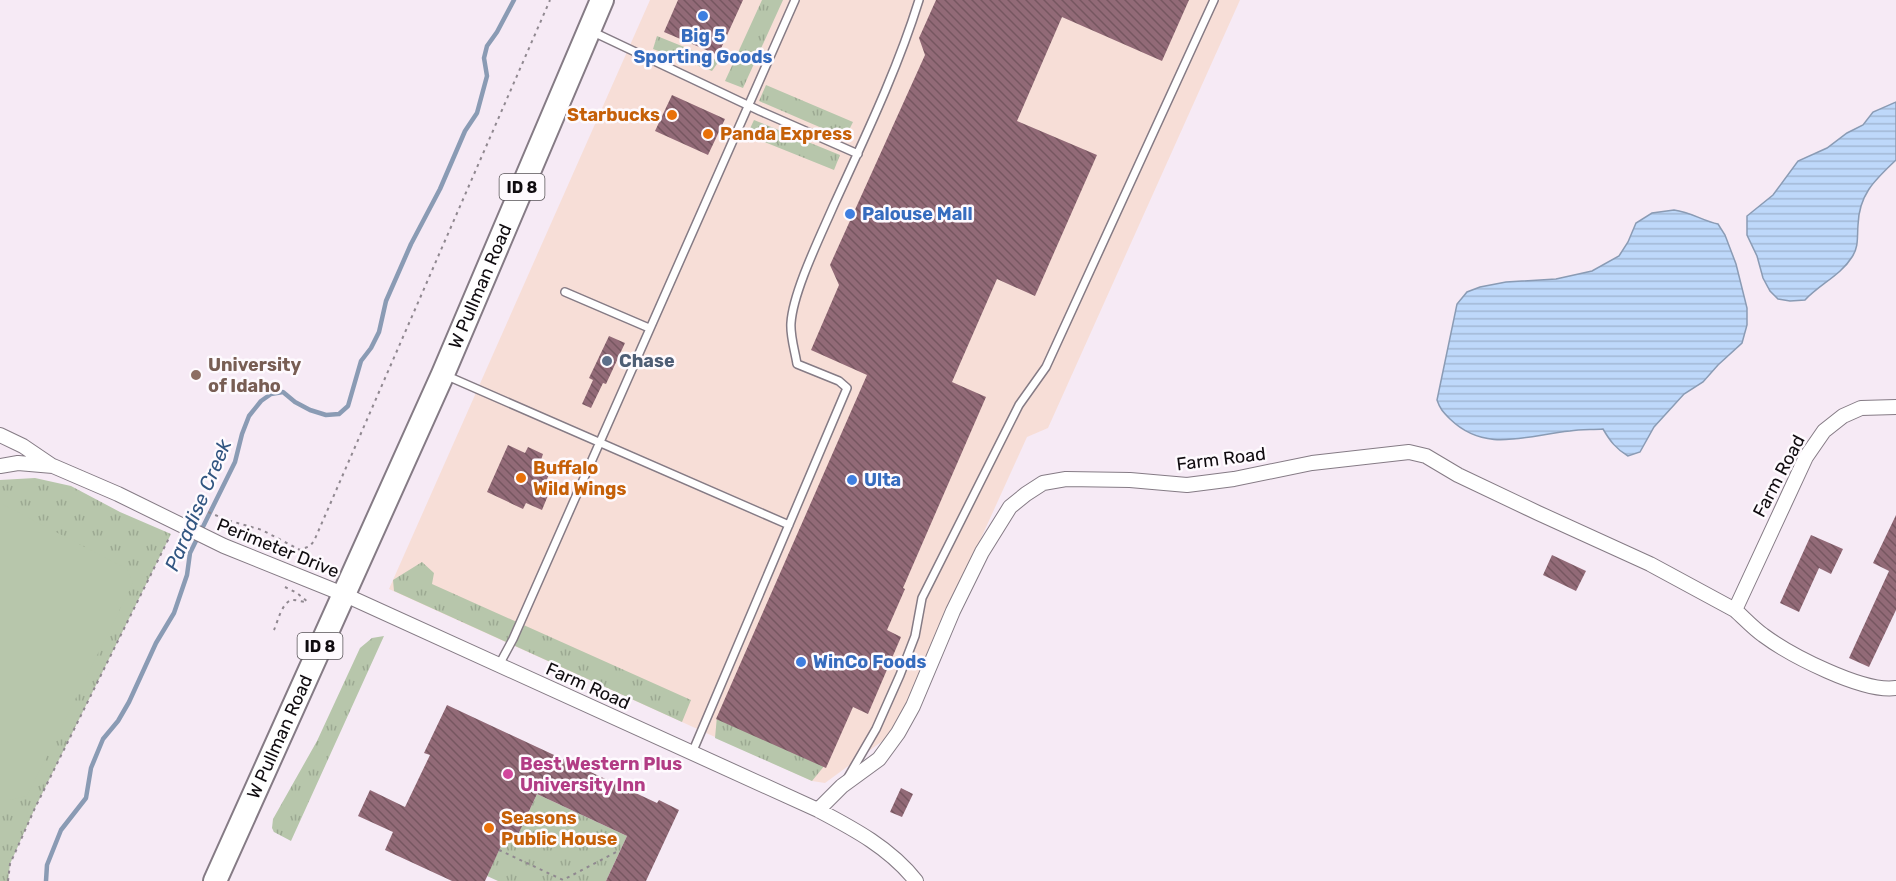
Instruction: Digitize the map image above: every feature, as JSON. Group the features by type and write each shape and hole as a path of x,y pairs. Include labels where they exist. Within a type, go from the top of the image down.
{"main road":[{"name":"W Pullman Road","path":"218,878 443,374 602,0"}],"street":[{"name":"Farm Road","path":"1735,610 1806,457 1824,430 1843,416 1862,408 1896,407"},
{"path":"0,435 23,446 53,466"},
{"name":"Farm Road","path":"818,810 842,786 879,759 898,733 913,706 958,601 982,552 1010,507 1043,483 1066,479 1130,480 1187,485 1234,479 1312,463 1409,452 1426,456 1458,475 1650,564 1735,610 1763,635 1834,674 1865,685 1896,688"},
{"name":"Perimeter Drive","path":"0,466 18,463 53,466 118,494 176,530 224,546 343,594"},
{"name":"Farm Road","path":"343,594 818,810 883,848 907,869 916,881"}],"lane":[{"path":"499,665 513,639 795,0"},
{"path":"692,753 847,388 840,381 797,364 791,323 798,291 909,33 919,0"},
{"path":"842,786 876,729 900,675 915,636 922,597 1019,405 1046,367 1214,0"},
{"path":"589,30 858,154"},
{"path":"565,292 649,328"},
{"path":"443,374 789,525"}],"path":[{"path":"192,512 196,507 227,520 262,530 300,550 310,546 317,535 550,0"},
{"path":"8,881 10,864 34,808 176,530"},
{"path":"274,630 284,605 295,600 308,602"},
{"path":"499,850 563,881 620,850"}],"shaded area":[{"name":"Palouse Mall","path":"650,0 1240,0 1048,428 1027,437 892,734 825,783 812,781 389,589"}],"green space":[{"path":"762,0 783,0 743,88 725,81"},
{"path":"657,36 719,61 712,71 653,49"},
{"path":"766,85 853,122 845,138 759,101"},
{"path":"754,120 840,155 834,170 747,135"},
{"path":"35,478 71,486 120,512 171,534 35,808 10,864 8,881 0,881 0,480"},
{"path":"0,503 127,569 133,583 27,796 10,800 0,795"},
{"path":"422,562 434,573 432,584 691,700 682,722 394,591 393,580"},
{"path":"384,636 291,841 274,832 273,819 317,741 360,648 372,638"},
{"path":"717,716 825,765 812,781 715,738"},
{"path":"537,794 627,836 606,881 498,881 487,876 507,833 517,837"}],"water":[{"path":"1896,102 1896,160 1875,181 1865,196 1859,214 1857,245 1852,257 1842,269 1805,300 1778,299 1770,291 1763,278 1757,256 1747,235 1747,216 1773,195 1798,161 1827,148 1847,133 1863,125 1873,112"},
{"path":"1674,210 1718,224 1725,235 1736,264 1747,308 1747,325 1742,343 1703,382 1684,394 1654,427 1640,452 1628,456 1620,451 1603,429 1574,430 1507,440 1478,436 1464,430 1450,419 1437,400 1457,304 1467,292 1506,282 1556,279 1592,271 1619,256 1636,223 1652,213"}],"building":[{"name":"Big 5 Sporting Goods","path":"678,0 743,0 718,55 664,32"},
{"path":"936,0 1189,0 1162,61 1062,17 1017,121 1097,155 1035,296 997,279 952,382 986,397 887,630 901,637 868,714 853,707 826,768 716,719 867,375 811,350 839,285 830,265 925,55 919,38"},
{"path":"672,95 725,119 708,155 655,131"},
{"name":"Chase","path":"609,336 625,343 606,384 603,383 591,408 582,404 593,380 589,378"},
{"name":"Buffalo Wild Wings","path":"508,445 525,453 528,447 543,454 541,460 553,466 542,490 549,493 542,510 526,503 523,509 487,492"},
{"path":"1896,515 1896,610 1869,667 1849,658 1889,571 1873,563"},
{"path":"1811,535 1843,549 1831,574 1819,568 1799,612 1780,603"},
{"path":"1552,555 1586,571 1576,591 1543,575"},
{"name":"Best Western Plus University Inn","path":"447,705 657,803 659,800 679,810 646,881 606,881 627,836 537,794 517,837 507,833 485,881 452,881 385,850 393,832 358,816 370,790 405,807 430,755 424,753"},
{"path":"901,788 913,794 902,817 890,812"}],"waterway":[{"name":"Paradise Creek","path":"46,881 47,865 61,830 86,798 91,768 103,739 118,721 129,702 156,643 174,613 187,575 190,553 235,462 249,416 261,401 271,394 283,392 295,402 326,415 339,414 348,406 361,361 379,332 386,301 411,244 440,189 465,131 477,113 487,76 484,58 487,46 514,0"}],"place":[{"name":"Big 5 Sporting Goods","path":"703,16"},
{"name":"Starbucks","path":"672,115"},
{"name":"Panda Express","path":"708,134"},
{"name":"Palouse Mall","path":"850,214"},
{"name":"Chase","path":"607,361"},
{"name":"University of Idaho","path":"196,375"},
{"name":"Buffalo Wild Wings","path":"521,478"},
{"name":"Ulta","path":"852,480"},
{"name":"WinCo Foods","path":"801,662"},
{"name":"Best Western Plus University Inn","path":"508,774"},
{"name":"Seasons Public House","path":"489,828"}]}
